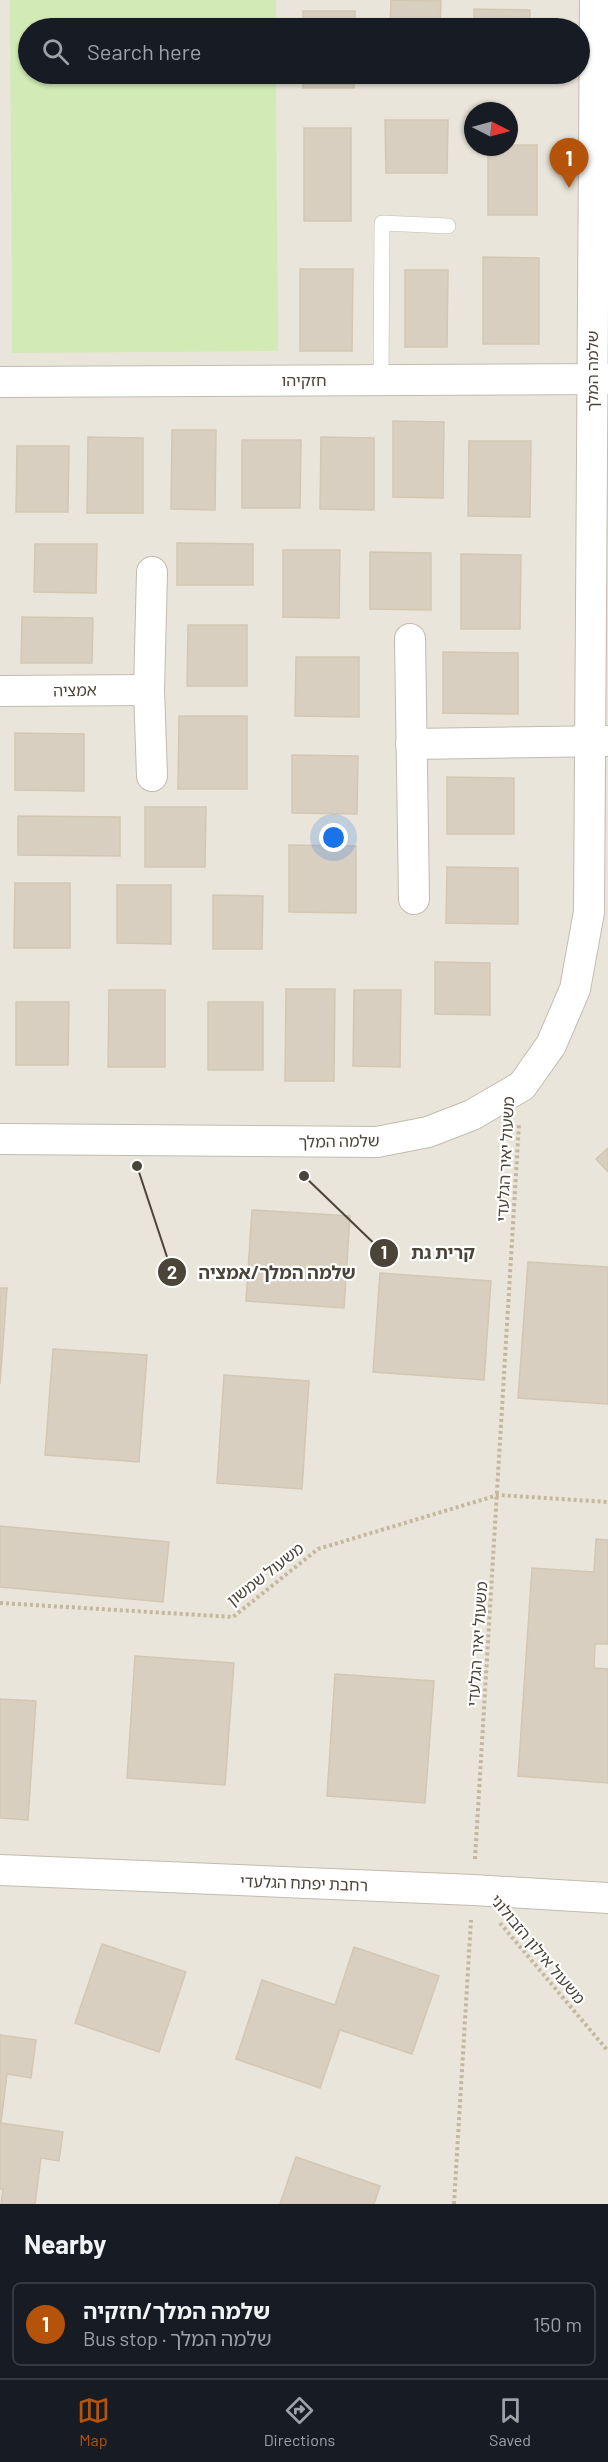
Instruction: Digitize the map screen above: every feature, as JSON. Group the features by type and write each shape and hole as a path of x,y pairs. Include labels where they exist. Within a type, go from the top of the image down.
{"street":[{"name":"שלמה המלך","path":"0,1139 377,1142 428,1132 472,1115 522,1086 551,1045 575,989 589,912 598,741 600,379 595,0"},
{"name":"חזקיהו","path":"0,382 600,379"},
{"path":"152,572 149,690 152,776"},
{"path":"410,639 414,899"},
{"name":"אמציה","path":"0,692 149,690"},
{"path":"411,744 598,741"},
{"name":"רחבת יפתח הגלעדי","path":"0,1870 608,1898"}],"lane":[{"path":"381,380 382,223 448,226"}],"path":[{"name":"משעול יאיר הגלעדי","path":"454,2204 522,1086"},
{"name":"משעול שמשון","path":"0,1603 233,1617 318,1549 498,1496 608,1502"},
{"name":"משעול אילון הזבולוני","path":"473,1890 608,2051"}],"shaded area":[{"path":"0,0 608,0 608,2204 0,2204"}],"green space":[{"path":"10,0 276,0 276,18 18,18 18,84 276,84 278,351 12,353"}],"building":[{"path":"391,0 441,1 440,18 390,18"},
{"path":"474,9 530,10 530,18 474,18"},
{"path":"303,11 355,11 355,18 303,18"},
{"path":"303,84 354,84 354,88 303,88"},
{"path":"385,120 448,120 447,173 386,173"},
{"path":"304,128 351,128 351,221 304,221"},
{"path":"518,145 537,145 537,215 488,215 488,156 518,156"},
{"path":"483,257 539,258 539,344 483,344"},
{"path":"300,269 353,269 352,351 300,351"},
{"path":"405,270 448,270 447,347 405,347"},
{"path":"393,421 444,422 443,498 393,497"},
{"path":"172,430 216,430 215,510 171,509"},
{"path":"88,437 143,438 143,513 87,513"},
{"path":"321,437 374,438 374,510 320,509"},
{"path":"242,440 301,440 300,508 242,508"},
{"path":"469,441 531,441 530,517 468,516"},
{"path":"17,446 69,446 68,512 16,512"},
{"path":"177,543 253,544 253,585 177,585"},
{"path":"35,544 97,544 96,593 34,592"},
{"path":"283,550 340,550 339,618 283,617"},
{"path":"370,552 431,553 431,610 370,609"},
{"path":"461,554 521,555 520,629 461,629"},
{"path":"22,617 93,618 92,663 21,663"},
{"path":"188,625 247,625 247,686 187,686"},
{"path":"443,652 518,653 518,714 443,713"},
{"path":"296,657 359,657 359,717 295,716"},
{"path":"179,716 247,716 247,789 178,789"},
{"path":"15,733 84,734 84,791 15,790"},
{"path":"292,755 358,756 357,814 292,813"},
{"path":"447,777 514,778 514,834 447,834"},
{"path":"145,807 206,807 205,867 145,867"},
{"path":"18,816 120,817 120,856 18,855"},
{"path":"289,845 356,846 356,913 289,912"},
{"path":"447,867 518,868 518,924 446,923"},
{"path":"15,883 70,883 70,948 14,948"},
{"path":"117,885 171,885 171,944 117,943"},
{"path":"213,895 263,896 262,949 213,949"},
{"path":"435,962 490,963 490,1015 435,1014"},
{"path":"286,989 335,989 334,1081 285,1081"},
{"path":"109,990 165,990 165,1067 108,1067"},
{"path":"354,990 401,990 400,1067 353,1066"},
{"path":"16,1002 69,1002 68,1065 16,1065"},
{"path":"208,1002 263,1002 263,1070 208,1070"},
{"path":"608,1148 608,1172 596,1159"},
{"path":"252,1210 350,1216 344,1308 246,1301"},
{"path":"528,1262 608,1267 608,1404 518,1398"},
{"path":"380,1273 491,1281 484,1380 373,1372"},
{"path":"0,1288 7,1288 0,1384"},
{"path":"53,1349 147,1355 139,1462 45,1455"},
{"path":"224,1375 309,1381 302,1489 217,1483"},
{"path":"0,1526 169,1542 163,1602 0,1587"},
{"path":"596,1539 608,1540 608,1644 595,1644 594,1668 608,1669 608,1783 518,1776 532,1568 594,1572"},
{"path":"135,1656 234,1663 225,1785 127,1778"},
{"path":"335,1674 434,1681 425,1803 327,1796"},
{"path":"0,1699 36,1701 28,1820 0,1818"},
{"path":"102,1944 186,1972 159,2052 75,2023"},
{"path":"354,1947 439,1976 412,2054 340,2030 320,2088 236,2059 262,1980 335,2005"},
{"path":"0,2035 36,2040 31,2078 7,2074 1,2123 63,2132 59,2161 41,2158 35,2204 1,2204 3,2189 0,2189"},
{"path":"296,2157 380,2186 374,2204 280,2204"}],"place":[{"name":"שלמה המלך/חזקיה","path":"569,188"},
{"name":"שלמה המלך/אמציה","path":"137,1166"},
{"name":"קרית גת","path":"304,1176"}]}
